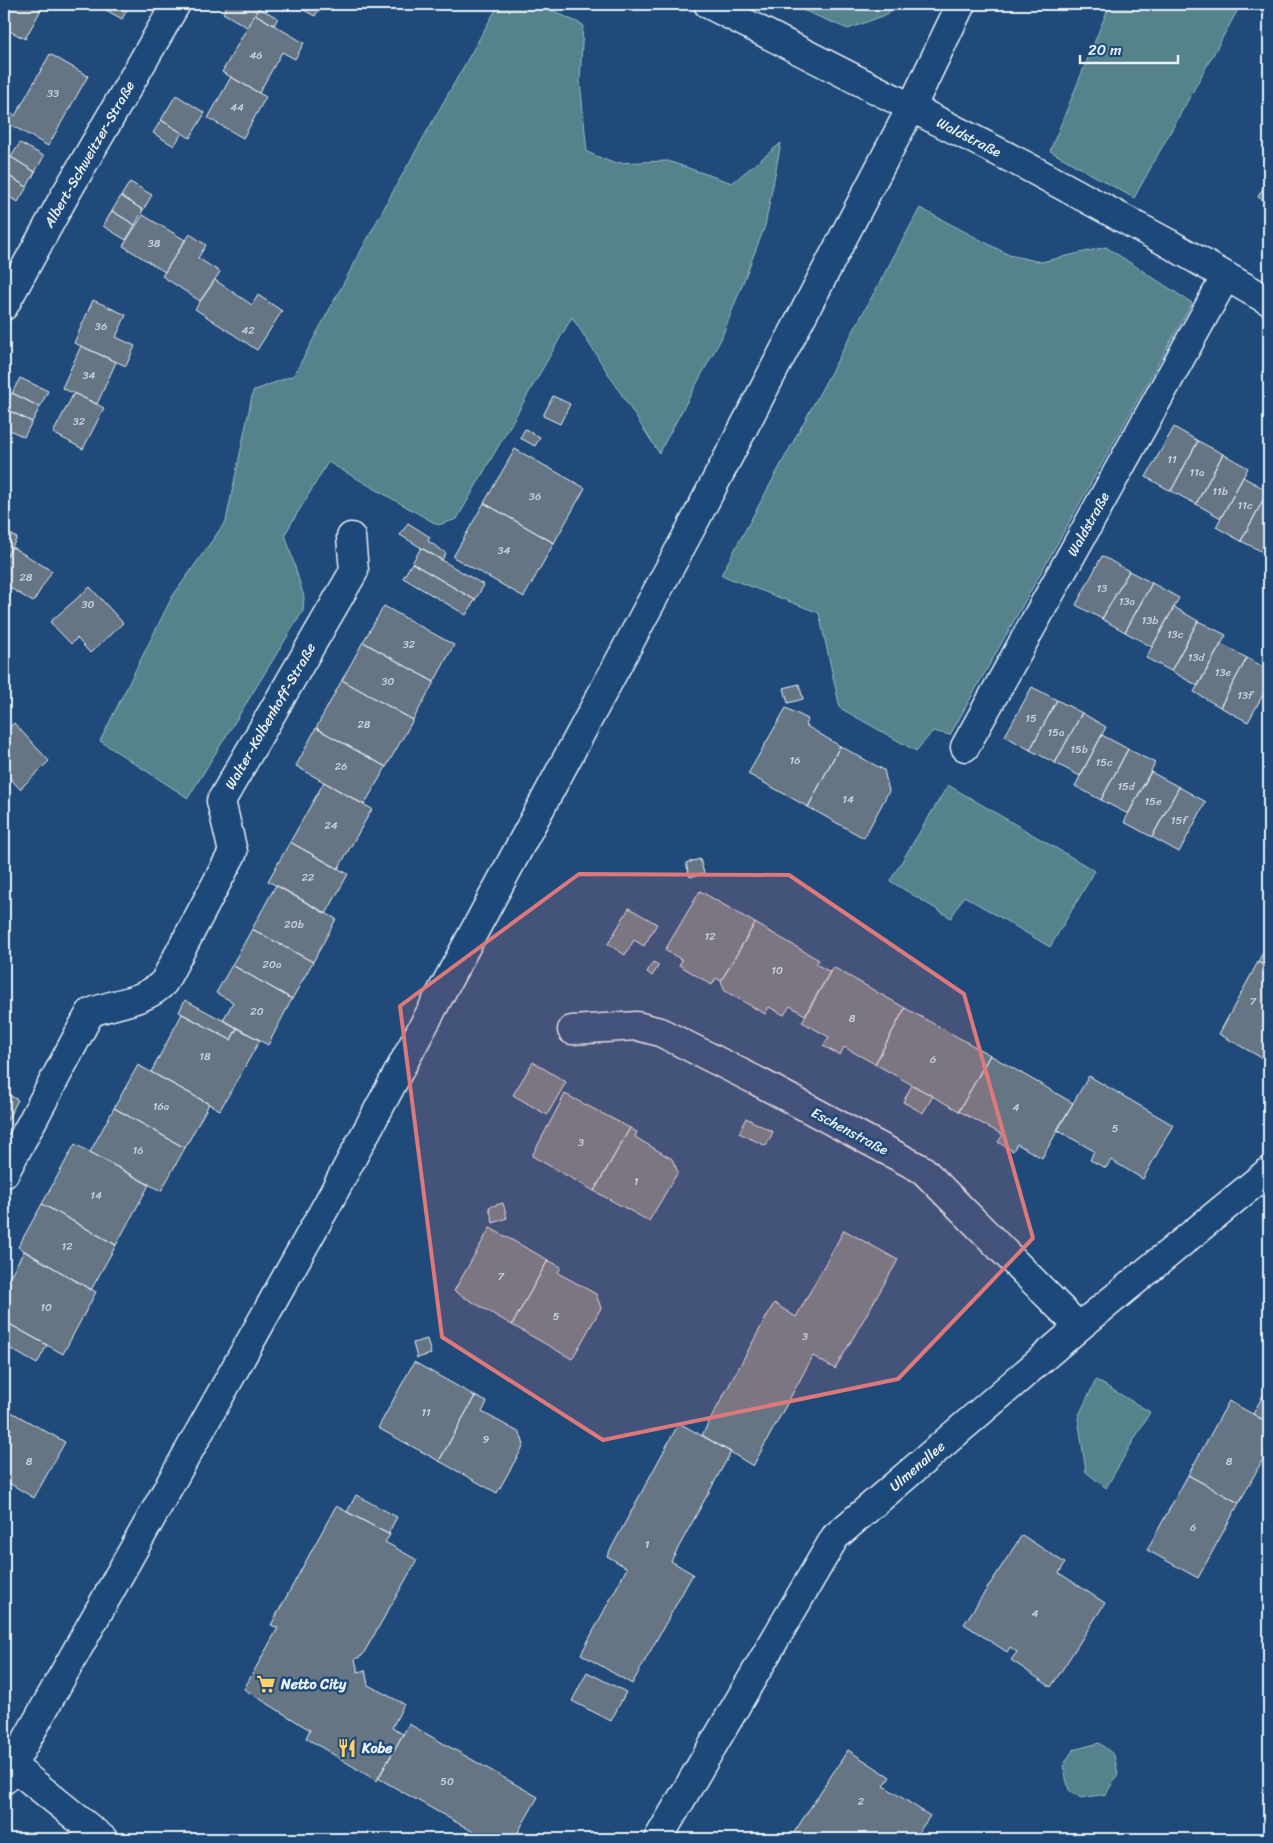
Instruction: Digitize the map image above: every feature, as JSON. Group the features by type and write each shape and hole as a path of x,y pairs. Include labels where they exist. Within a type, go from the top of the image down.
{"street":[{"name":"Albert-Schweitzer-Straße","path":"4,306 64,197 176,4"},
{"name":"Waldstraße","path":"708,4 1028,166 1269,301"},
{"path":"103,1839 7,1768 332,1194 690,530 912,108 961,4"},
{"name":"Waldstraße","path":"965,747 1226,276"},
{"name":"Walter-Kolbenhoff-Straße","path":"4,1174 90,1013 144,996 155,991 164,982 233,852 221,802 354,571 351,537"},
{"name":"Eschenstraße","path":"572,1030 637,1026 660,1032 757,1081 923,1170 1079,1327"},
{"name":"Ulmenallee","path":"658,1839 835,1537 1079,1327 1269,1171"}],"highlighted area":[{"path":"579,874 789,875 964,994 1033,1238 898,1379 603,1440 442,1337 400,1006"}],"green space":[{"path":"499,4 539,4 583,25 580,81 587,152 613,163 668,161 732,183 781,143 765,226 721,339 659,453 572,317 457,519 438,525 328,462 285,534 304,597 303,611 188,798 100,741 172,597 226,521 253,391 294,375 396,186"},
{"path":"788,4 893,4 888,14 848,29"},
{"path":"1110,4 1241,4 1134,198 1050,151"},
{"path":"920,208 1009,255 1041,262 1106,247 1192,303 950,735 933,731 916,751 840,708 819,613 721,575"},
{"path":"948,785 1095,871 1050,947 964,896 951,918 890,881"},
{"path":"1096,1380 1150,1412 1106,1488 1086,1472 1078,1417"},
{"path":"1099,1743 1114,1755 1118,1774 1106,1794 1081,1798 1069,1790 1063,1766 1073,1750"}],"building":[{"path":"4,4 44,4 25,39 4,28"},
{"path":"98,4 130,4 122,19"},
{"path":"228,4 252,4 259,8 247,27 223,13"},
{"path":"292,4 322,4 315,16"},
{"path":"259,8 278,18 274,25 255,14"},
{"path":"255,14 304,43 295,59 282,52 259,93 222,72"},
{"path":"50,54 88,76 48,146 4,121 4,111 15,116"},
{"path":"231,77 266,97 243,138 208,118"},
{"path":"176,95 205,113 190,138 161,120"},
{"path":"161,120 182,133 174,146 153,133"},
{"path":"20,143 44,156 35,172 11,157"},
{"path":"11,157 35,172 27,187 4,173"},
{"path":"4,173 27,187 18,202 4,194"},
{"path":"1269,177 1269,203 1258,197"},
{"path":"130,182 152,195 143,210 121,196"},
{"path":"121,196 143,210 135,225 112,211"},
{"path":"112,211 135,225 126,240 103,226"},
{"path":"143,215 185,240 165,272 123,246"},
{"path":"190,234 206,245 198,258 220,272 200,301 162,276"},
{"path":"215,280 252,305 258,295 282,311 257,350 195,309"},
{"path":"93,300 126,315 116,337 135,346 126,366 74,343"},
{"path":"81,346 116,362 97,404 62,388"},
{"path":"20,378 48,391 40,407 12,393"},
{"path":"12,393 40,407 32,422 4,408"},
{"path":"74,393 104,408 83,449 53,433"},
{"path":"553,396 570,404 560,424 543,416"},
{"path":"4,408 32,422 24,437 4,427"},
{"path":"1174,427 1198,441 1171,491 1146,477"},
{"path":"525,429 540,437 535,446 520,438"},
{"path":"1198,441 1223,454 1196,504 1171,491"},
{"path":"515,449 585,488 554,543 484,503"},
{"path":"1223,454 1248,468 1221,518 1196,504"},
{"path":"1243,477 1268,491 1241,541 1216,527"},
{"path":"1269,492 1269,555 1241,541"},
{"path":"484,503 554,543 524,597 453,557"},
{"path":"408,523 430,537 428,541 446,553 442,560 400,535"},
{"path":"4,530 17,538 4,561"},
{"path":"12,547 52,571 33,602 4,584 4,561"},
{"path":"421,548 484,585 475,600 412,563"},
{"path":"1102,556 1129,571 1102,619 1076,605"},
{"path":"412,563 475,600 466,615 403,578"},
{"path":"1129,571 1152,583 1125,632 1102,619"},
{"path":"1152,583 1179,598 1152,647 1125,632"},
{"path":"90,587 123,623 90,653 77,638 71,644 50,622"},
{"path":"384,606 454,645 434,682 363,642"},
{"path":"1174,607 1198,621 1171,671 1146,658"},
{"path":"1198,621 1226,635 1198,686 1171,671"},
{"path":"363,642 434,682 413,720 342,680"},
{"path":"1221,644 1247,658 1220,707 1194,692"},
{"path":"1247,658 1269,670 1269,684 1248,722 1220,707"},
{"path":"342,680 413,720 386,767 316,728"},
{"path":"799,684 803,699 788,703 784,688"},
{"path":"1032,687 1057,700 1030,750 1005,736"},
{"path":"1057,700 1082,713 1055,763 1030,750"},
{"path":"786,708 808,719 805,725 840,746 808,807 748,774"},
{"path":"1082,713 1106,727 1080,776 1055,763"},
{"path":"14,723 49,761 20,789 4,772 4,733"},
{"path":"316,728 386,767 364,805 296,766"},
{"path":"1102,735 1128,749 1101,800 1075,786"},
{"path":"840,746 884,770 889,791 864,838 808,807"},
{"path":"1128,749 1155,763 1128,814 1101,800"},
{"path":"1151,772 1179,787 1152,837 1124,822"},
{"path":"324,782 372,809 338,869 290,842"},
{"path":"1179,787 1206,802 1179,852 1152,837"},
{"path":"290,842 348,874 326,914 268,881"},
{"path":"700,859 704,873 690,877 686,863"},
{"path":"276,885 336,919 313,962 252,929"},
{"path":"700,891 755,923 721,981 716,978 712,985 679,965 682,960 665,950"},
{"path":"629,908 657,924 644,946 634,940 625,955 608,944"},
{"path":"755,923 819,960 816,964 830,972 805,1015 790,1006 784,1015 769,1007 765,1014 725,991 721,981"},
{"path":"252,929 313,962 292,999 232,965"},
{"path":"1269,940 1269,968 1258,962"},
{"path":"653,962 659,965 652,976 647,972"},
{"path":"1258,962 1269,968 1269,1062 1219,1034"},
{"path":"232,965 292,999 268,1045 223,1020 233,1002 216,993"},
{"path":"833,967 905,1008 875,1064 844,1047 840,1055 823,1046 829,1037 802,1022"},
{"path":"185,1000 237,1028 231,1040 179,1012"},
{"path":"905,1008 990,1055 959,1111 875,1064"},
{"path":"182,1014 231,1040 237,1028 260,1040 220,1110 151,1072"},
{"path":"990,1055 1073,1103 1042,1158 1017,1144 1013,1151 998,1142 1003,1135 959,1111"},
{"path":"533,1062 566,1082 547,1115 513,1095"},
{"path":"138,1065 209,1104 185,1148 114,1108"},
{"path":"1089,1076 1173,1125 1143,1179 1111,1160 1106,1168 1090,1160 1094,1151 1057,1130"},
{"path":"912,1085 933,1096 923,1113 903,1102"},
{"path":"4,1092 18,1100 4,1126"},
{"path":"565,1094 630,1128 594,1191 532,1156"},
{"path":"114,1108 185,1148 161,1191 90,1152"},
{"path":"746,1118 773,1132 766,1146 739,1133"},
{"path":"630,1128 637,1132 635,1137 672,1159 678,1172 649,1221 594,1191"},
{"path":"75,1144 149,1185 116,1245 42,1204"},
{"path":"503,1203 507,1218 493,1223 489,1207"},
{"path":"42,1204 116,1245 91,1290 18,1247"},
{"path":"490,1228 548,1260 512,1325 454,1291"},
{"path":"844,1230 898,1260 835,1369 813,1356 753,1466 702,1435 774,1303 796,1317"},
{"path":"24,1251 96,1292 63,1354 4,1321 4,1287"},
{"path":"548,1260 561,1267 558,1273 596,1294 601,1308 572,1359 512,1325"},
{"path":"4,1321 47,1345 37,1364 4,1345"},
{"path":"427,1339 431,1354 417,1358 413,1343"},
{"path":"414,1362 475,1396 439,1461 378,1428"},
{"path":"1269,1384 1269,1423 1253,1414"},
{"path":"475,1396 487,1402 482,1412 520,1433 524,1445 497,1493 439,1461"},
{"path":"1229,1401 1269,1423 1269,1448 1239,1503 1188,1475"},
{"path":"4,1408 65,1442 34,1498 4,1480"},
{"path":"679,1423 731,1452 671,1561 693,1574 632,1684 581,1654 627,1568 607,1556"},
{"path":"1188,1475 1239,1503 1198,1578 1147,1550"},
{"path":"356,1495 397,1517 389,1532 390,1535 347,1512"},
{"path":"336,1506 390,1535 385,1542 417,1560 362,1656 355,1659 358,1672 365,1670 368,1685 404,1704 392,1728 403,1734 377,1781 306,1738 310,1730 244,1689 278,1628 271,1625"},
{"path":"1022,1535 1065,1563 1059,1573 1105,1603 1051,1687 1011,1660 1017,1652 1010,1647 1007,1652 964,1624"},
{"path":"587,1672 626,1692 611,1721 572,1701"},
{"path":"409,1724 538,1797 518,1832 530,1839 486,1839 378,1778"},
{"path":"848,1750 890,1777 884,1786 930,1816 914,1839 794,1839 791,1837"}],"place":[{"name":"Netto City","path":"266,1684"},
{"name":"Kobe","path":"347,1748"}]}
